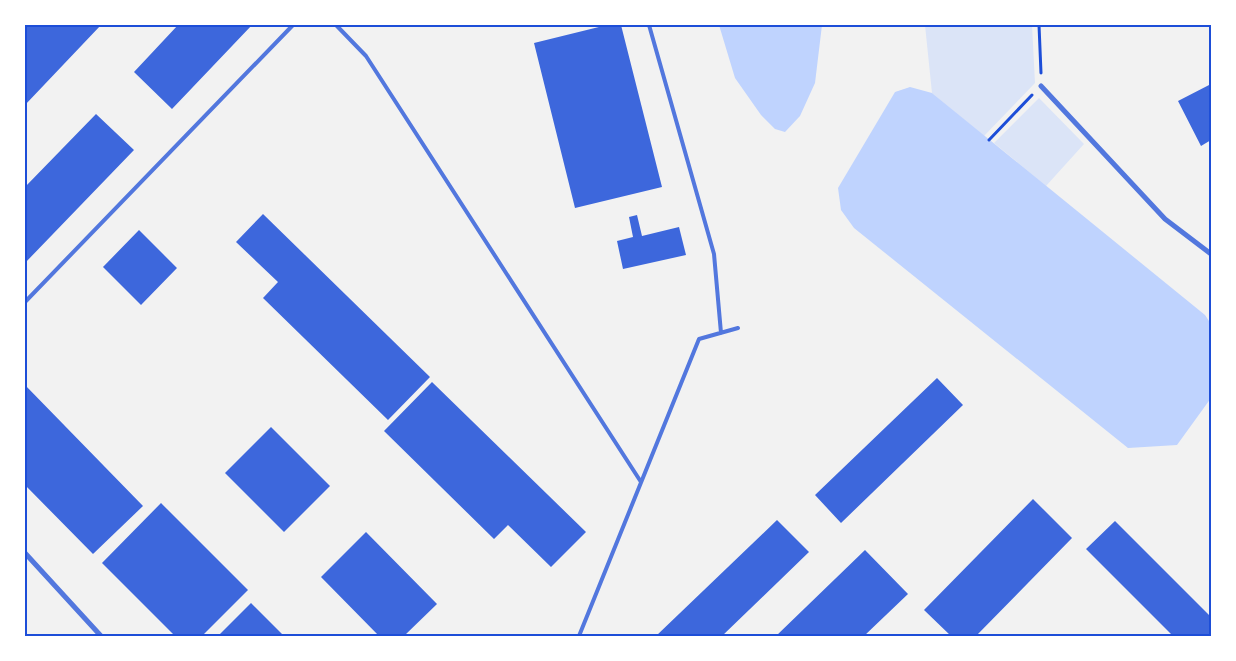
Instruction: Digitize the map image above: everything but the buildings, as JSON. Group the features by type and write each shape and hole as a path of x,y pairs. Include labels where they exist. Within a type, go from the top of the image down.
{"street":[{"path":"1041,86 1165,219 1211,254"},
{"path":"25,553 101,636"}],"lane":[{"path":"25,302 293,25"},
{"path":"336,25 366,56 641,482"},
{"path":"649,25 714,254 721,333"},
{"path":"578,636 699,339 738,328"}],"shaded area":[{"path":"925,25 1032,25 1035,83 984,136 932,93"},
{"path":"1039,98 1084,144 1046,186 994,143"}],"water":[{"path":"719,25 822,25 815,83 800,116 785,132 775,129 761,115 735,78"},
{"path":"910,87 932,93 1205,315 1211,324 1211,398 1177,445 1128,448 854,228 841,210 838,188 895,92"}]}
